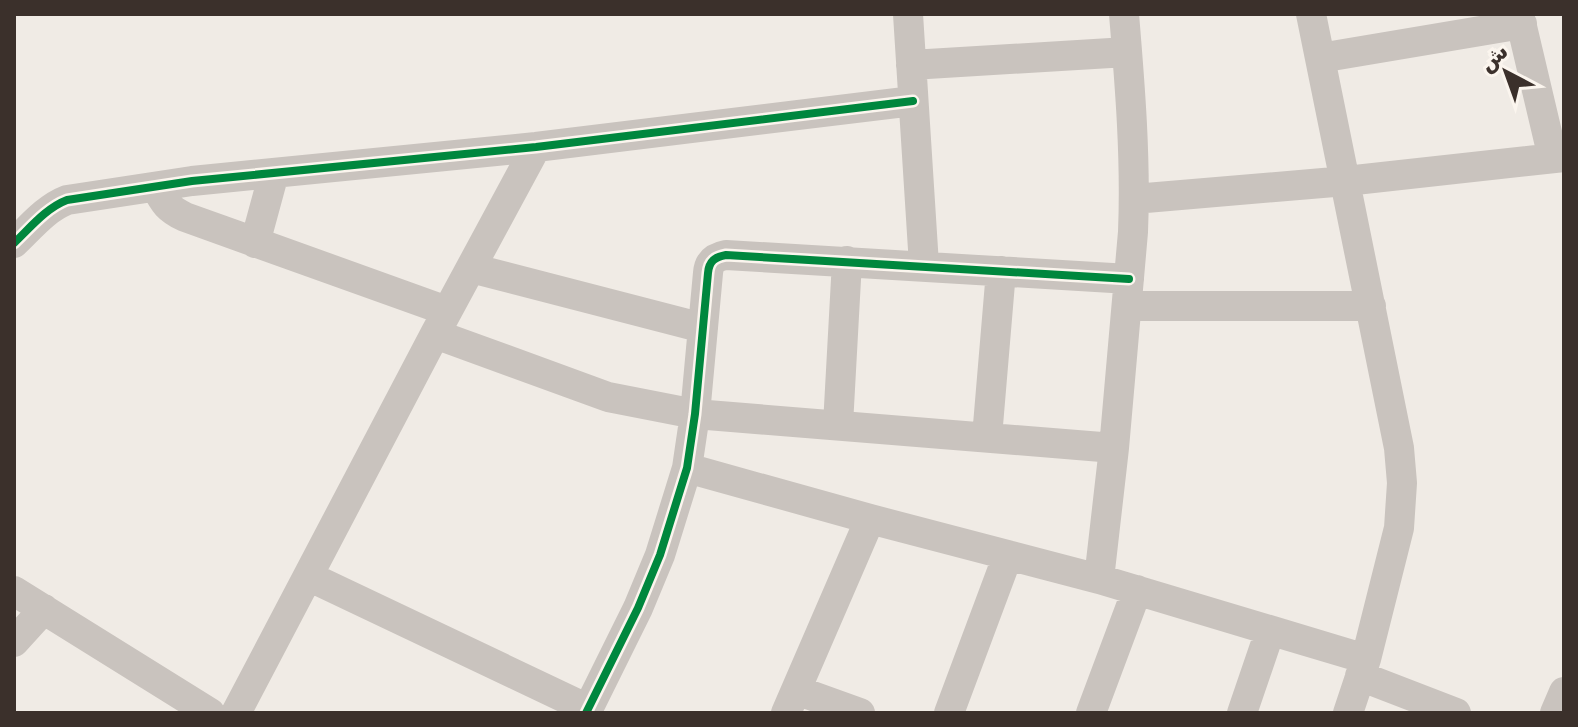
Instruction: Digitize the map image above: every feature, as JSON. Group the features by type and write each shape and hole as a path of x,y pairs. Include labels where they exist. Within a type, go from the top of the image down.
{"street":[{"path":"908,14 924,265"},
{"path":"1099,579 1114,448 1134,199 1124,14"},
{"path":"1311,14 1399,448 1402,483 1399,528 1363,668 1348,713"},
{"path":"1134,199 1346,181 1558,158 1521,19 1320,58"},
{"path":"911,65 1127,52"},
{"path":"14,243 57,204 67,200 274,173 536,147 913,101"},
{"path":"236,713 536,147"},
{"path":"255,243 274,173"},
{"path":"156,187 164,203 173,211 255,243 608,397 695,414 1114,448"},
{"path":"308,576 587,711 638,608 660,555 687,468 709,266 719,256 924,265 1001,271 1128,292 1371,306"},
{"path":"838,425 847,261"},
{"path":"471,268 703,328"},
{"path":"987,437 1001,271"},
{"path":"687,468 1099,579 1270,631 1363,668 1456,713"},
{"path":"860,713 791,702 870,519"},
{"path":"949,713 1008,555"},
{"path":"1091,713 1137,590"},
{"path":"14,591 210,713"},
{"path":"14,642 44,609"},
{"path":"1242,713 1270,631"},
{"path":"1555,713 1564,692"}],"cycle path":[{"path":"14,243 45,213 67,200 192,181 536,147 913,101"},
{"path":"586,713 638,608 660,555 687,468 708,273 713,260 726,255 1129,279"}]}
